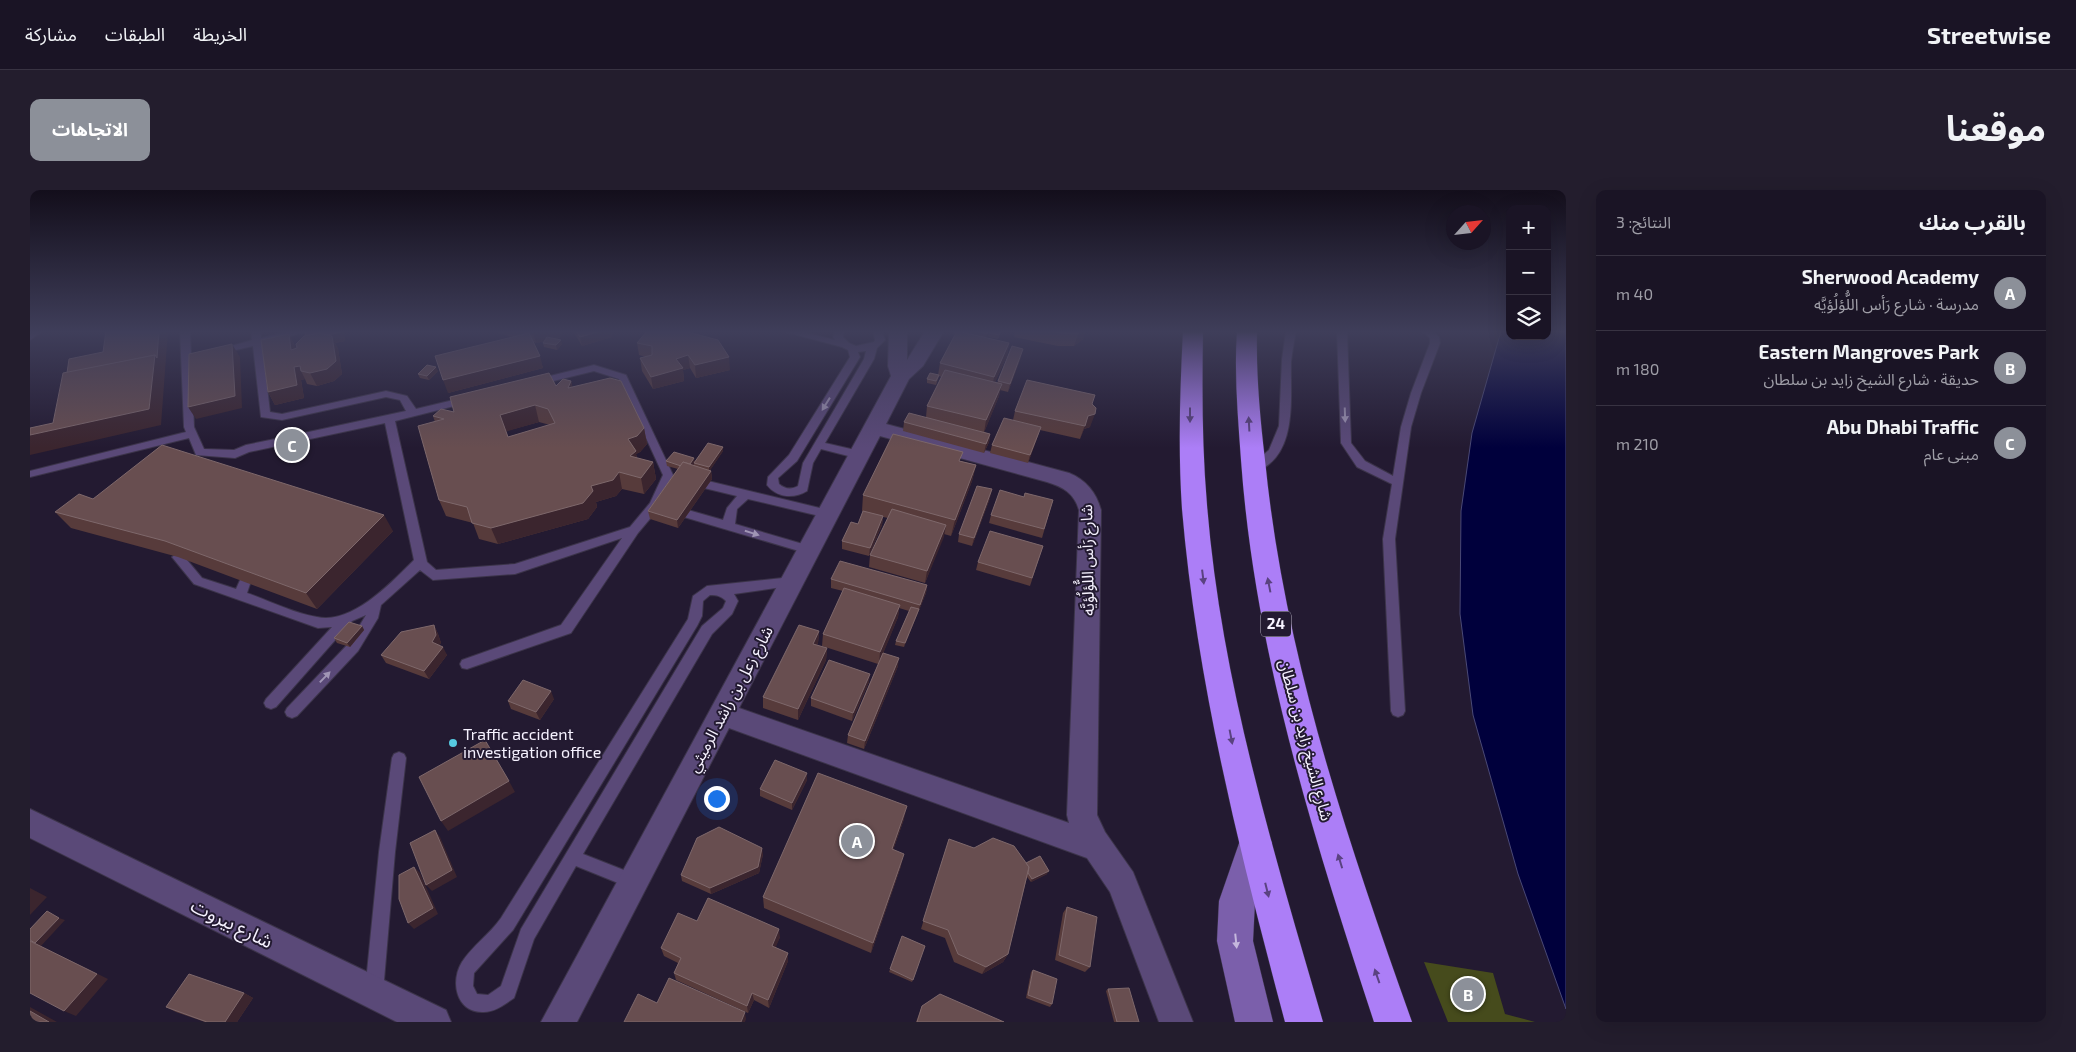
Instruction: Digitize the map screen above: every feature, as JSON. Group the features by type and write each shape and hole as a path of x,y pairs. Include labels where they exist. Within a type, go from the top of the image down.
{"highway":[{"path":"1192,370 1190,425 1197,529 1216,664 1255,843 1304,1022"},
{"name":"شارع الشيخ زايد بن سلطان","path":"1247,370 1252,469 1264,564 1279,635 1308,755 1354,908 1393,1022"}],"main road":[{"path":"1254,1022 1235,941 1237,901 1255,843"}],"street":[{"path":"899,370 901,376"},
{"name":"شارع زعل بن راشد الرميثي","path":"558,1022 901,376 908,370"},
{"name":"شارع رَأس اللُّؤلُؤيَّه","path":"874,428 1054,476 1069,481 1082,490 1088,498 1090,510 1088,623 1081,795 1082,815 1094,846 1111,864 1122,883 1176,1022"},
{"name":"شارع رَأس اللُّؤلُؤيَّه","path":"722,714 1094,846"},
{"name":"شارع بيروت","path":"30,823 434,1022"}],"lane":[{"path":"189,370 191,434 198,456 235,458 246,449 281,440 389,419 479,396"},
{"path":"259,370 265,414 282,418 386,394 399,394 409,401 412,413"},
{"path":"527,384 586,370"},
{"path":"466,664 566,629 634,530 657,505 668,475 622,378 599,370"},
{"path":"848,370 793,458 773,477 772,481 776,489 787,493 803,488 808,463 863,370"},
{"path":"1252,469 1264,462 1276,449 1281,437 1284,422 1287,370"},
{"path":"1343,370 1346,443 1361,464 1396,482"},
{"path":"1398,711 1389,539 1396,482 1413,403 1425,370"},
{"path":"389,419 421,562 427,571 434,575 515,569 634,530"},
{"path":"33,474 191,434"},
{"path":"818,445 860,455"},
{"path":"668,475 680,478"},
{"path":"708,485 828,514"},
{"path":"729,527 729,512 739,499 747,494"},
{"path":"688,514 809,550"},
{"path":"178,557 198,581 318,623 337,622 375,604 421,562"},
{"path":"240,596 245,581"},
{"path":"720,590 729,596 731,606 708,630 527,935 508,992 490,1003 481,1004 472,1001 466,994 464,986 464,976 468,967 507,924 693,622 696,616 698,599 707,592 720,590 792,582"},
{"path":"292,712 362,639 372,622 375,604"},
{"path":"271,703 349,617"},
{"path":"374,992 387,852 399,758"},
{"path":"573,858 633,881"}],"green space":[{"path":"1424,962 1493,973 1505,1014 1535,1022 1448,1022"}],"shaded area":[{"path":"1490,370 1566,370 1566,1009 1518,874 1473,715 1460,614 1461,511 1472,433"}],"building":[{"path":"67,370 83,370 67,373"},
{"path":"79,370 153,370 149,409 30,435 30,428 53,423 63,373"},
{"path":"189,370 233,370 235,396 188,407"},
{"path":"265,370 294,370 297,385 268,392"},
{"path":"301,370 323,370 310,373"},
{"path":"422,370 433,370 427,376 418,374"},
{"path":"440,370 484,370 443,380"},
{"path":"647,370 677,370 651,377"},
{"path":"945,370 1002,384 986,420 927,406"},
{"path":"966,370 997,370 994,377"},
{"path":"1002,370 1015,370 1010,384 998,381"},
{"path":"549,373 556,386 563,379 571,381 568,388 610,378 621,381 644,428 637,436 628,439 636,451 630,456 653,462 641,478 619,472 613,480 591,486 593,491 583,503 491,528 472,523 467,507 439,500 418,426 444,419 433,416 441,409 454,412 450,397","holes":["535,405 548,409 555,423 508,437 500,415"]},
{"path":"930,373 939,375 936,381 927,379"},
{"path":"1027,380 1095,395 1092,404 1096,408 1095,414 1088,416 1085,426 1015,411"},
{"path":"909,413 990,434 986,444 904,422"},
{"path":"1004,418 1041,427 1030,455 992,445"},
{"path":"893,434 963,452 959,461 976,465 955,520 863,495"},
{"path":"708,443 723,447 709,467 694,463"},
{"path":"162,445 384,515 306,593 165,541 55,512 79,494 93,499"},
{"path":"674,452 694,458 690,464 683,462 681,466 666,461"},
{"path":"683,462 711,471 677,520 648,511"},
{"path":"977,486 992,489 974,538 959,534"},
{"path":"1000,490 1024,497 1025,493 1053,500 1044,529 991,515"},
{"path":"892,509 946,525 927,571 870,555"},
{"path":"863,511 883,516 870,548 842,541 851,522 858,524"},
{"path":"990,531 1043,546 1032,578 978,562"},
{"path":"840,561 927,585 920,605 831,579"},
{"path":"844,588 900,605 880,652 823,634"},
{"path":"911,607 919,609 905,643 896,641"},
{"path":"349,622 362,626 347,643 334,638"},
{"path":"434,625 436,635 432,642 443,647 424,671 381,655 401,632"},
{"path":"799,625 819,631 813,644 827,648 798,709 763,697"},
{"path":"883,653 899,658 865,741 848,735"},
{"path":"829,660 870,674 853,713 811,698"},
{"path":"523,680 551,691 536,712 508,701"},
{"path":"485,740 509,781 441,821 419,777"},
{"path":"775,760 807,773 792,803 760,789"},
{"path":"818,773 907,806 892,849 904,854 873,943 763,897"},
{"path":"719,827 762,848 758,867 710,888 681,875 697,838"},
{"path":"435,830 452,870 426,885 410,843"},
{"path":"993,838 1014,846 1029,867 1008,954 986,967 958,954 948,930 923,921 949,839 974,848"},
{"path":"1040,856 1049,871 1032,879 1028,873 1029,867 1026,863"},
{"path":"414,867 433,908 408,923 399,899 399,875"},
{"path":"708,898 779,929 772,946 788,953 768,1000 752,993 747,1006 674,973 681,958 661,948 678,913 697,921"},
{"path":"1067,907 1097,917 1090,967 1059,955"},
{"path":"47,911 59,918 35,943 30,940 30,929"},
{"path":"902,936 925,946 913,980 890,969"},
{"path":"30,941 97,974 64,1011 30,993"},
{"path":"1033,970 1057,979 1052,1004 1028,995"},
{"path":"189,974 244,993 225,1022 207,1022 166,1007"},
{"path":"669,978 745,1012 741,1022 624,1022 638,994 657,1003"},
{"path":"1129,988 1139,1022 1117,1022 1108,989"},
{"path":"940,994 1004,1022 917,1022 922,1006"},
{"path":"30,1011 49,1022 30,1022"}],"place":[{"name":"Abu Dhabi Traffic","path":"292,445"},
{"name":"Traffic accident investigation office","path":"453,743"},
{"name":"Sherwood Academy","path":"857,841"},
{"name":"Eastern Mangroves Park","path":"1468,994"}]}
